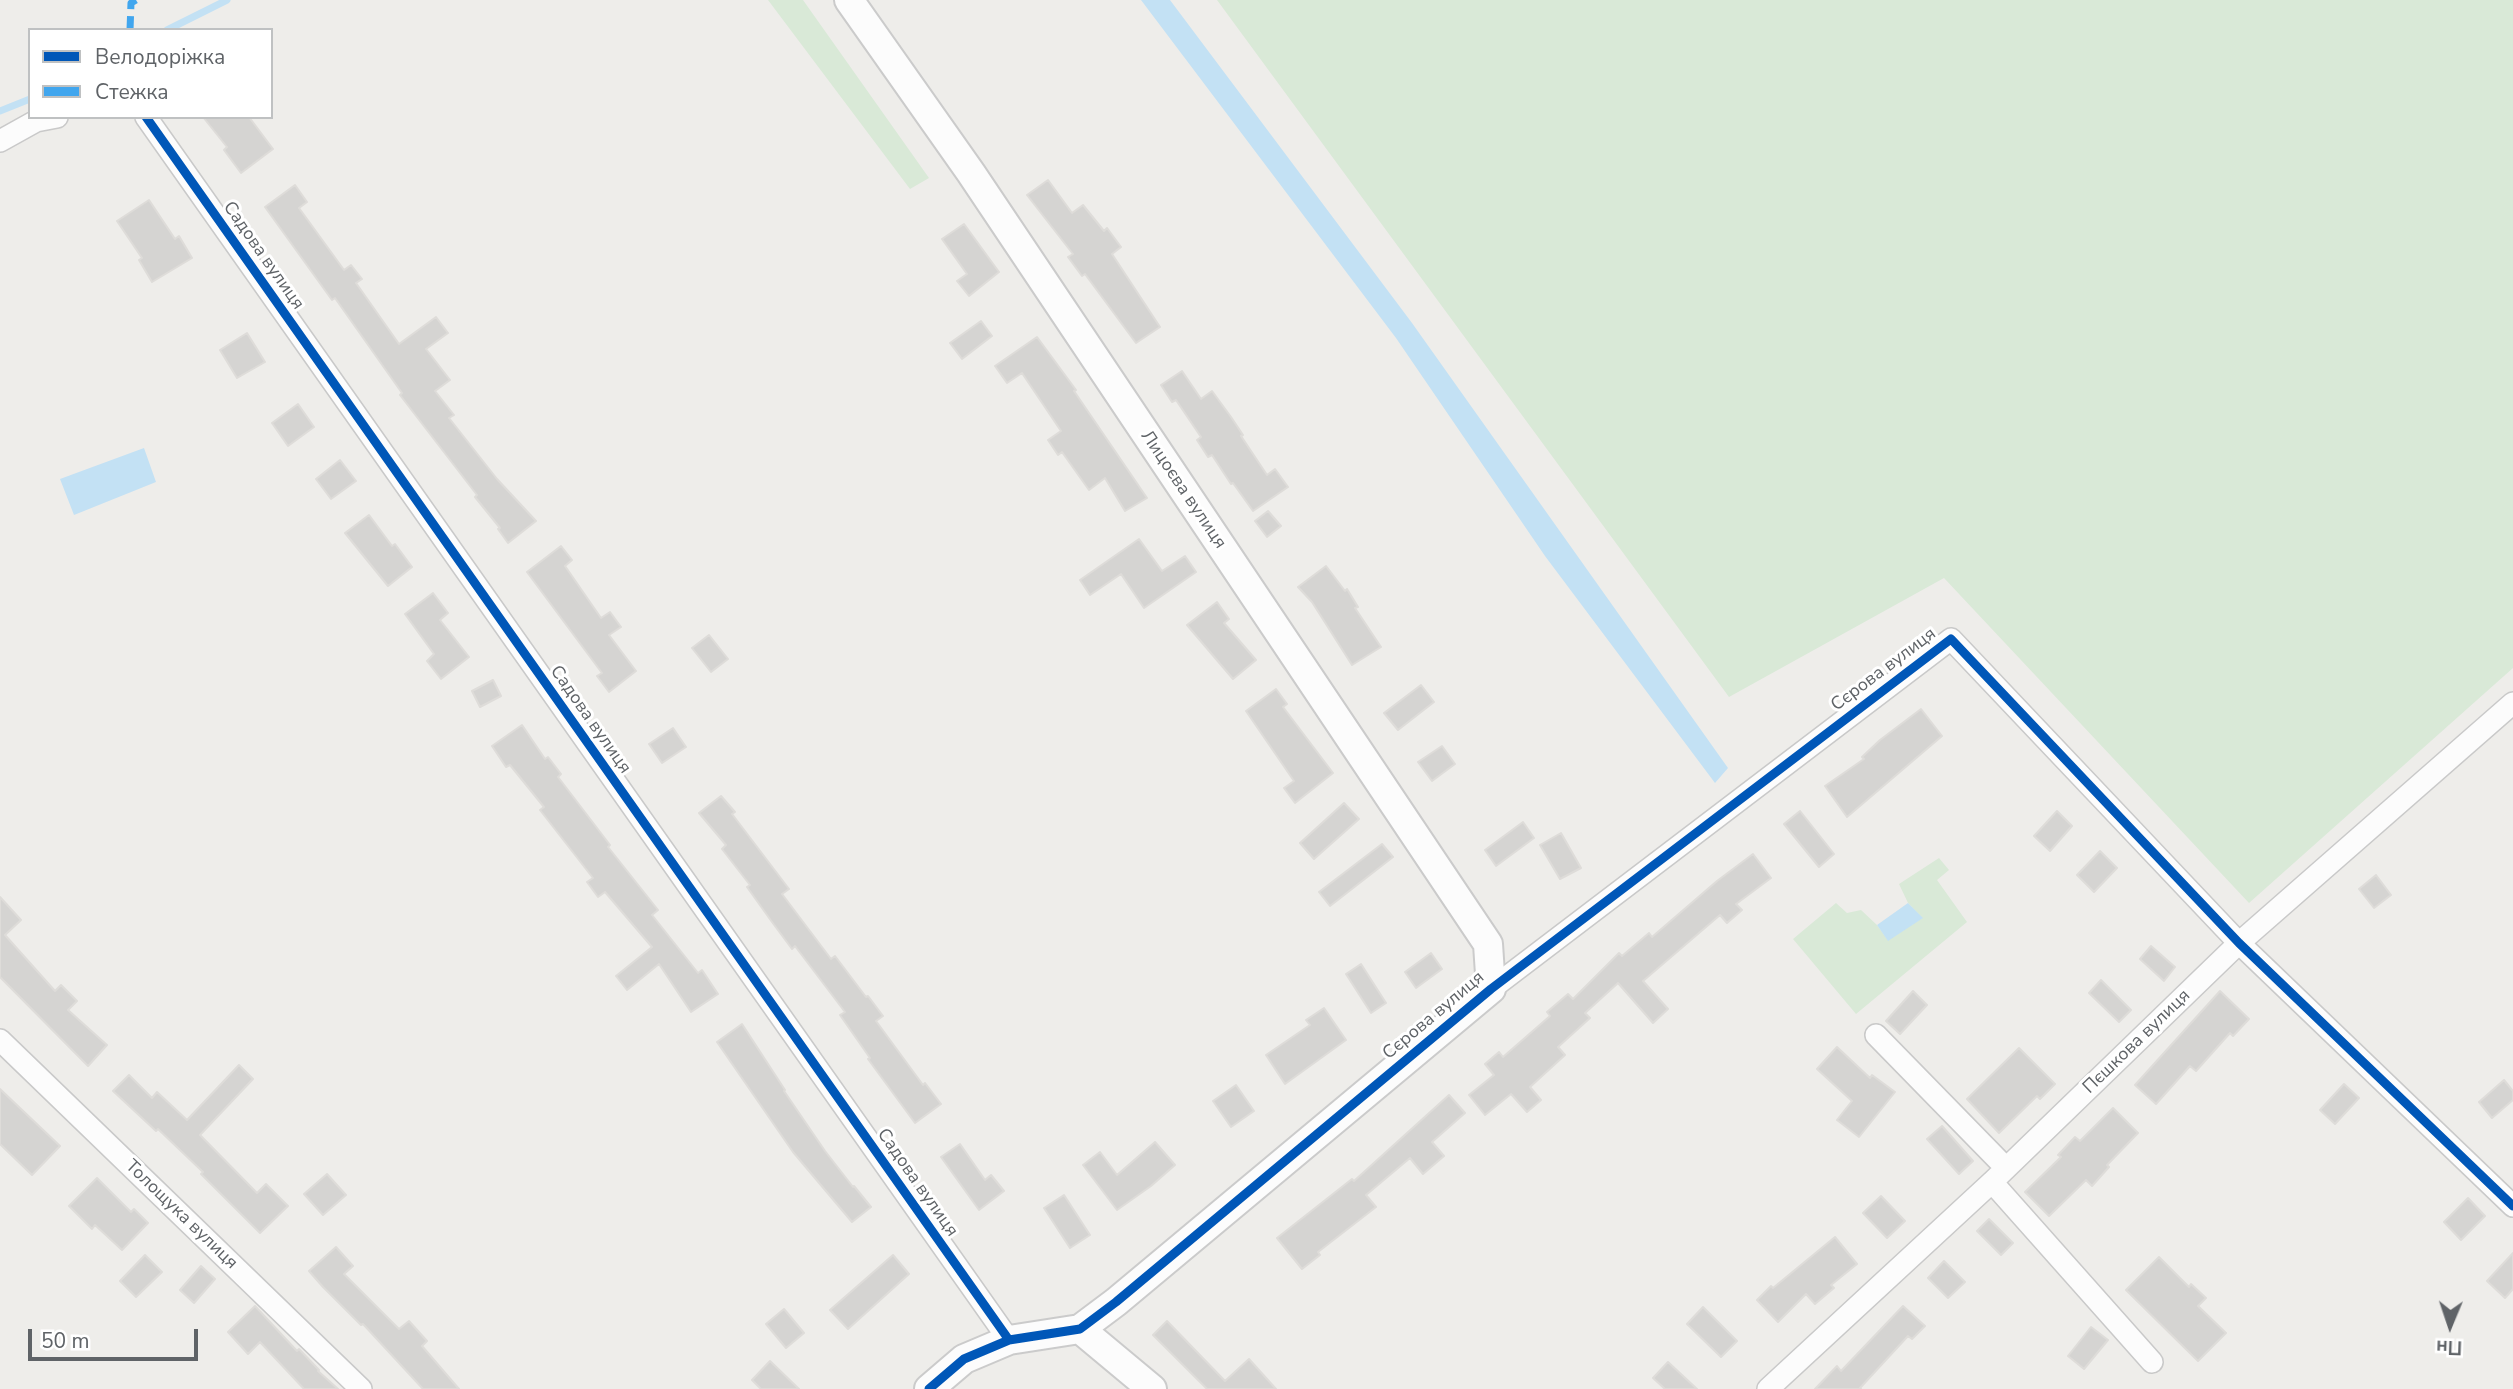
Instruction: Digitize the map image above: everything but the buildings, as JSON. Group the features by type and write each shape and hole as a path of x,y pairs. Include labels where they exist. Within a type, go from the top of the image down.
{"street":[{"name":"Лицоєва вулиця","path":"849,0 971,173 1488,943 1490,989"},
{"path":"0,141 36,121 46,119"},
{"name":"Садова вулиця","path":"147,119 1009,1340"},
{"name":"Сєрова вулиця","path":"929,1389 964,1359 1009,1340 1080,1329 1116,1302 1490,989 1951,639 2239,943"},
{"name":"Пєшкова вулиця","path":"1768,1389 1999,1175 2239,943 2513,703"},
{"path":"2239,943 2513,1206"},
{"path":"1875,1035 1999,1175 2152,1362"},
{"name":"Толощука вулиця","path":"0,1040 361,1389"},
{"path":"1080,1329 1152,1389"}],"green space":[{"path":"768,0 803,0 929,178 910,189"},
{"path":"1217,0 2513,0 2513,668 2249,903 1944,578 1729,697"},
{"path":"1939,858 1949,870 1937,880 1967,922 1856,1014 1793,939 1836,903 1847,913 1861,910 1888,940 1922,918 1908,903 1899,884"}],"water":[{"path":"1141,0 1170,0 1412,323 1728,768 1715,783 1545,556 1396,338"},
{"path":"144,448 156,482 74,515 60,479"},
{"path":"1908,903 1923,918 1888,941 1877,925"}],"waterway":[{"path":"171,28 227,0"},
{"path":"0,111 28,100"}],"marked path":[{"path":"130,28 131,3 136,0"}],"cycle path":[{"path":"147,119 1009,1340"},
{"path":"929,1389 964,1359 1009,1340 1080,1329 1116,1302 1491,989 1951,639 2239,943 2513,1206"}]}
